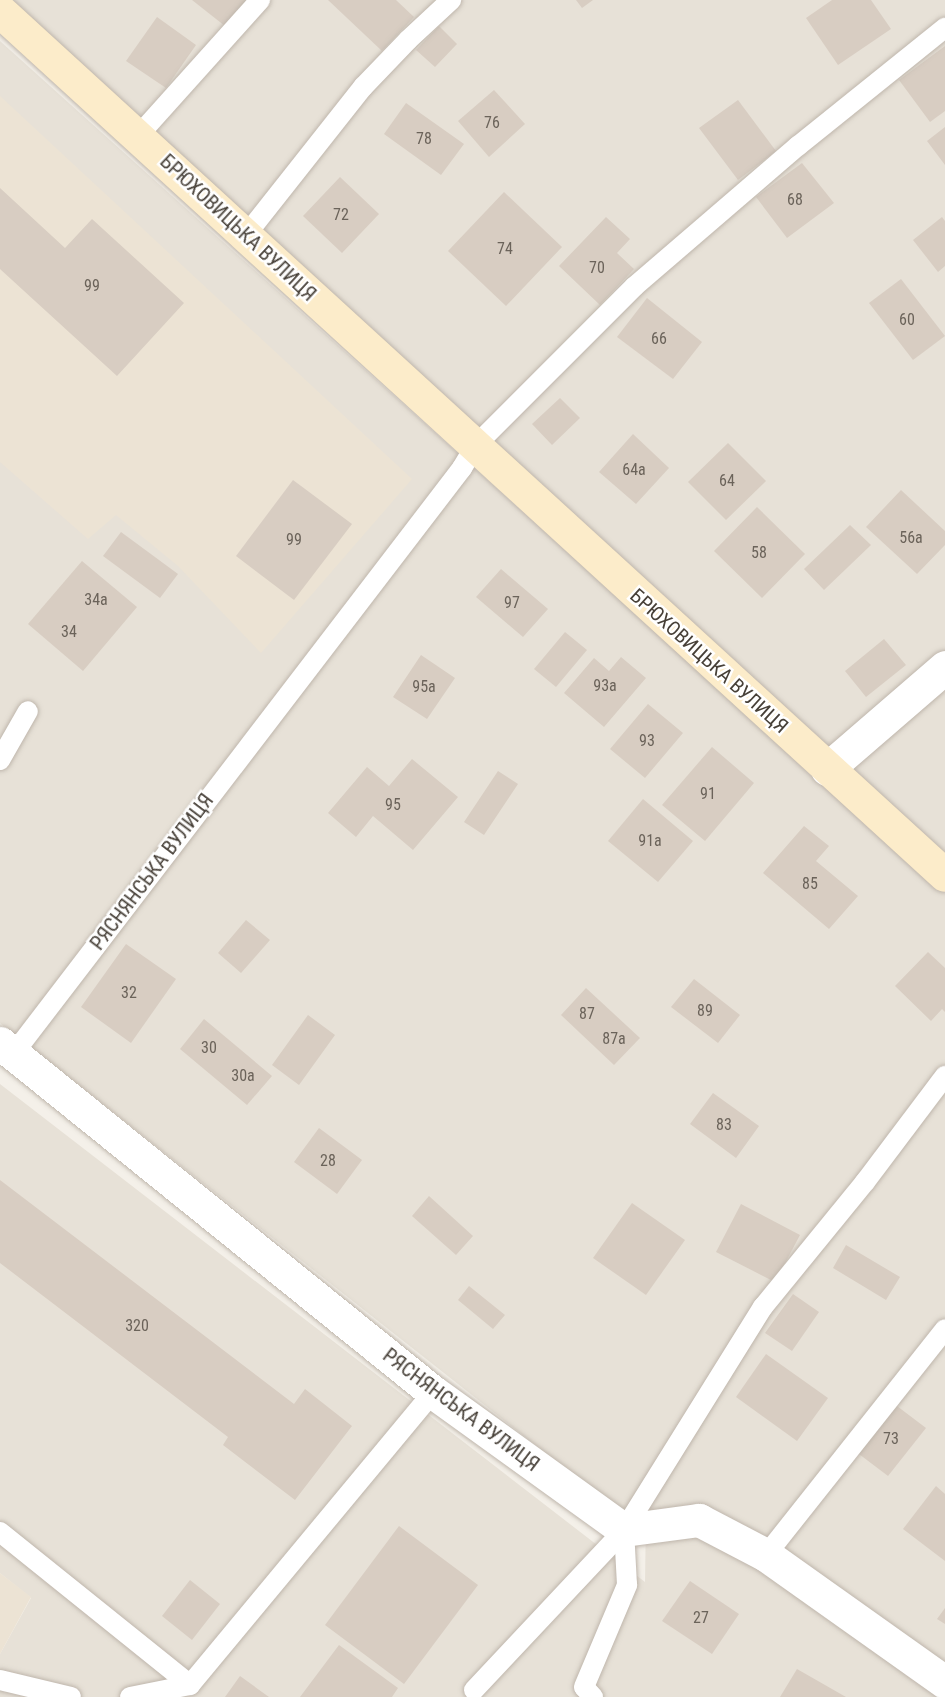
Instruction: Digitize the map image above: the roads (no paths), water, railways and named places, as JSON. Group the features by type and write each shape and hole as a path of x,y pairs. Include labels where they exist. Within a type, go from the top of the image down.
{"main road":[{"name":"БРЮХОВИЦЬКА ВУЛИЦЯ","path":"0,11 945,875"}],"street":[{"path":"827,769 945,667"},
{"name":"РЯСНЯНСЬКА ВУЛИЦЯ","path":"7,1048 433,1392 633,1528"},
{"path":"633,1528 699,1520 766,1555 945,1682"}],"lane":[{"path":"138,136 260,0"},
{"path":"246,236 363,87 451,0"},
{"path":"475,446 634,286 798,147 945,28"},
{"name":"РЯСНЯНСЬКА ВУЛИЦЯ","path":"7,1048 291,691 462,468 475,446"},
{"path":"0,760 28,711"},
{"path":"474,1690 633,1528 763,1307 865,1182 945,1076"},
{"path":"766,1555 945,1329"},
{"path":"130,1697 190,1685 433,1392"},
{"path":"592,1697 584,1687 627,1585 633,1528"},
{"path":"0,1532 190,1685"},
{"path":"0,1680 70,1697"}]}
